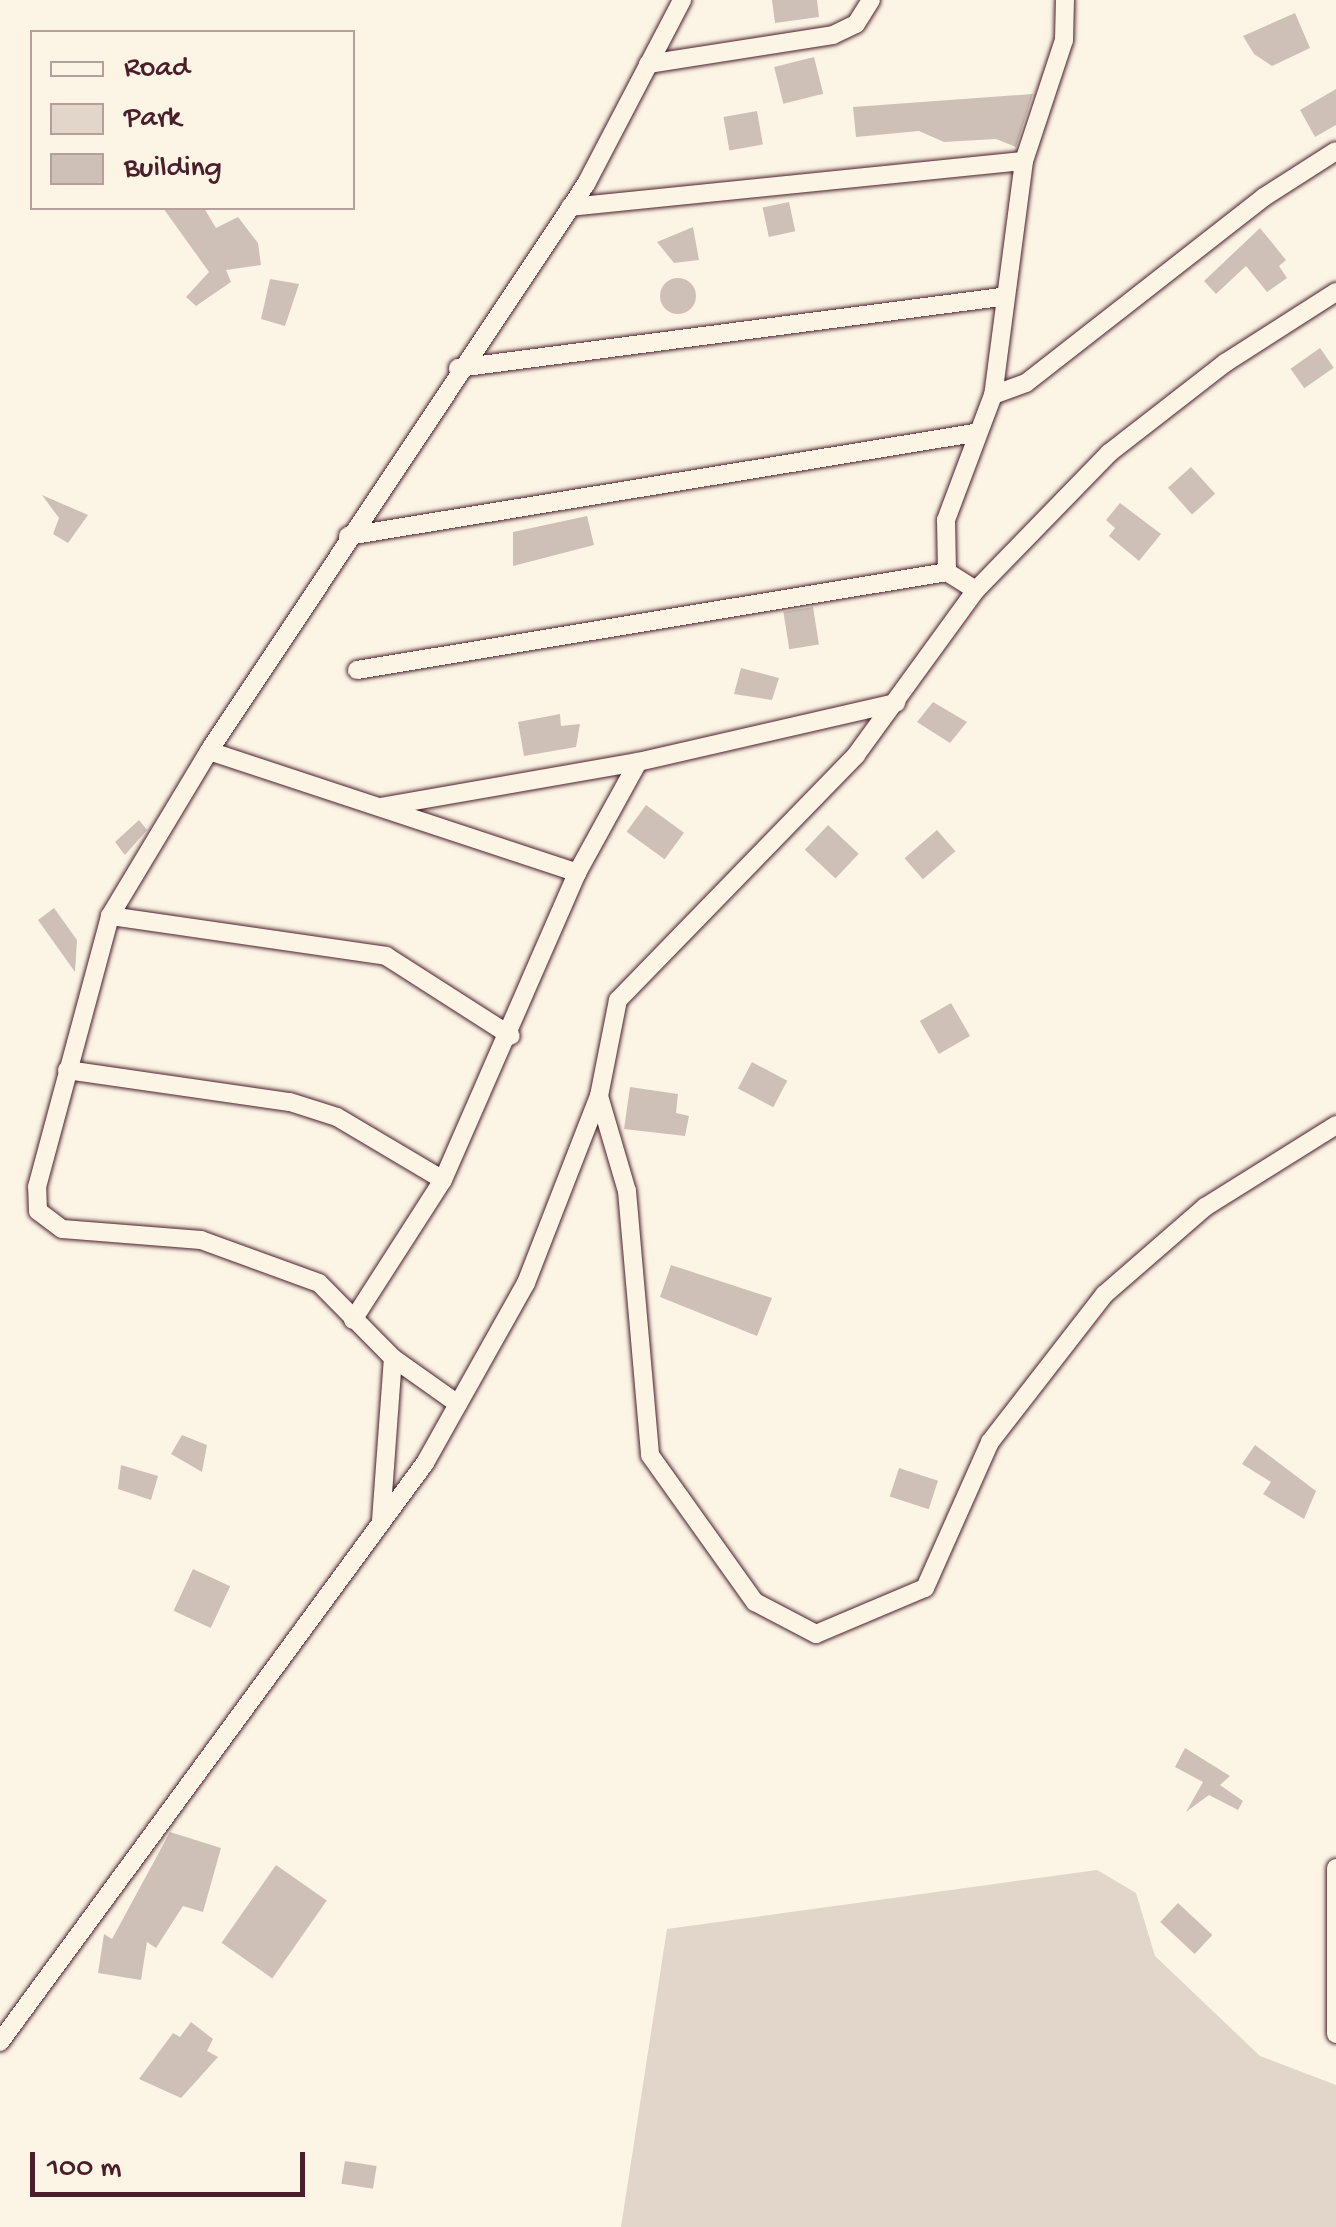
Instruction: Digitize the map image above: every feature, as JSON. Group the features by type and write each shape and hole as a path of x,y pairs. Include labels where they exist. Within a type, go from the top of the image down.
{"street":[{"path":"458,1404 393,1358 319,1284 269,1259 200,1240 46,1222 36,1187 110,916 209,751 348,536 570,207 682,0"},
{"path":"648,64 834,34 856,24 871,0"},
{"path":"947,572 946,520 974,433 994,395 1001,298 1026,197 1024,161 1064,40 1065,0"},
{"path":"994,395 1026,383 1264,197 1336,151"},
{"path":"570,207 1024,161"},
{"path":"0,2042 382,1522 458,1404 526,1283 598,1096 618,1000 856,755 976,590 1108,453 1224,363 1336,292"},
{"path":"458,368 1001,298"},
{"path":"348,536 974,433"},
{"path":"357,670 947,572 976,590"},
{"path":"380,807 638,762 896,703"},
{"path":"209,751 578,873"},
{"path":"353,1320 443,1180 511,1036 578,873 638,762"},
{"path":"110,916 386,956 511,1036"},
{"path":"67,1070 290,1102 337,1118 443,1180"},
{"path":"598,1096 627,1190 650,1455 755,1602 816,1634 925,1588 990,1442 1105,1294 1205,1208 1336,1125"},
{"path":"382,1522 393,1358"},
{"path":"1336,1868 1336,2034"}],"green space":[{"path":"1097,1870 1136,1893 1155,1956 1260,2056 1336,2085 1336,2227 621,2227 667,1929"}],"building":[{"path":"772,0 817,0 819,17 775,23"},
{"path":"1295,13 1310,48 1272,66 1254,54 1243,36"},
{"path":"814,57 823,94 783,104 774,67"},
{"path":"1336,89 1336,125 1315,137 1300,110"},
{"path":"1033,94 1016,147 996,139 944,142 919,131 856,137 853,107"},
{"path":"757,111 763,144 729,150 724,117"},
{"path":"789,202 795,231 769,237 763,208"},
{"path":"164,210 205,210 216,228 238,217 258,243 261,265 226,270 231,282 196,306 186,297 209,272"},
{"path":"693,227 699,260 674,263 657,242"},
{"path":"1260,228 1286,260 1279,266 1287,278 1267,292 1246,266 1216,294 1204,281"},
{"path":"678,278 691,283 696,296 691,309 678,314 665,309 660,296 665,283"},
{"path":"270,279 299,284 285,326 261,319"},
{"path":"1320,348 1334,368 1304,388 1291,369"},
{"path":"1191,467 1215,494 1192,514 1168,488"},
{"path":"42,495 88,515 68,543 53,534 59,518"},
{"path":"1120,503 1161,534 1139,561 1109,536 1115,528 1106,520"},
{"path":"587,516 594,545 513,566 513,532"},
{"path":"813,607 819,645 789,649 783,612"},
{"path":"741,668 779,678 772,700 734,694"},
{"path":"933,702 967,722 950,743 917,722"},
{"path":"560,714 561,726 580,724 576,747 524,756 518,722"},
{"path":"646,805 684,833 665,859 627,832"},
{"path":"139,820 147,830 125,855 115,842"},
{"path":"828,825 859,854 836,879 805,850"},
{"path":"937,830 955,851 923,879 905,858"},
{"path":"54,908 77,940 75,972 38,920"},
{"path":"951,1003 970,1036 939,1054 920,1021"},
{"path":"752,1062 787,1081 773,1107 738,1088"},
{"path":"630,1087 678,1094 676,1113 689,1116 685,1136 624,1129"},
{"path":"671,1265 772,1298 757,1336 660,1297"},
{"path":"182,1435 207,1445 202,1472 171,1454"},
{"path":"1255,1445 1316,1491 1304,1519 1263,1494 1271,1482 1242,1464"},
{"path":"121,1465 158,1476 151,1500 118,1489"},
{"path":"899,1468 938,1481 929,1509 890,1497"},
{"path":"193,1569 230,1586 211,1628 174,1611"},
{"path":"1185,1748 1230,1776 1220,1785 1243,1801 1238,1810 1209,1795 1186,1812 1203,1782 1175,1767"},
{"path":"170,1832 221,1848 203,1912 183,1906 156,1948 147,1942 141,1980 98,1973 104,1934 112,1939"},
{"path":"276,1865 327,1901 272,1978 222,1943"},
{"path":"1178,1903 1212,1935 1195,1954 1160,1922"},
{"path":"191,2022 213,2039 207,2051 218,2057 181,2098 139,2079 173,2033 180,2037"},
{"path":"345,2161 377,2166 373,2189 341,2184"}]}
